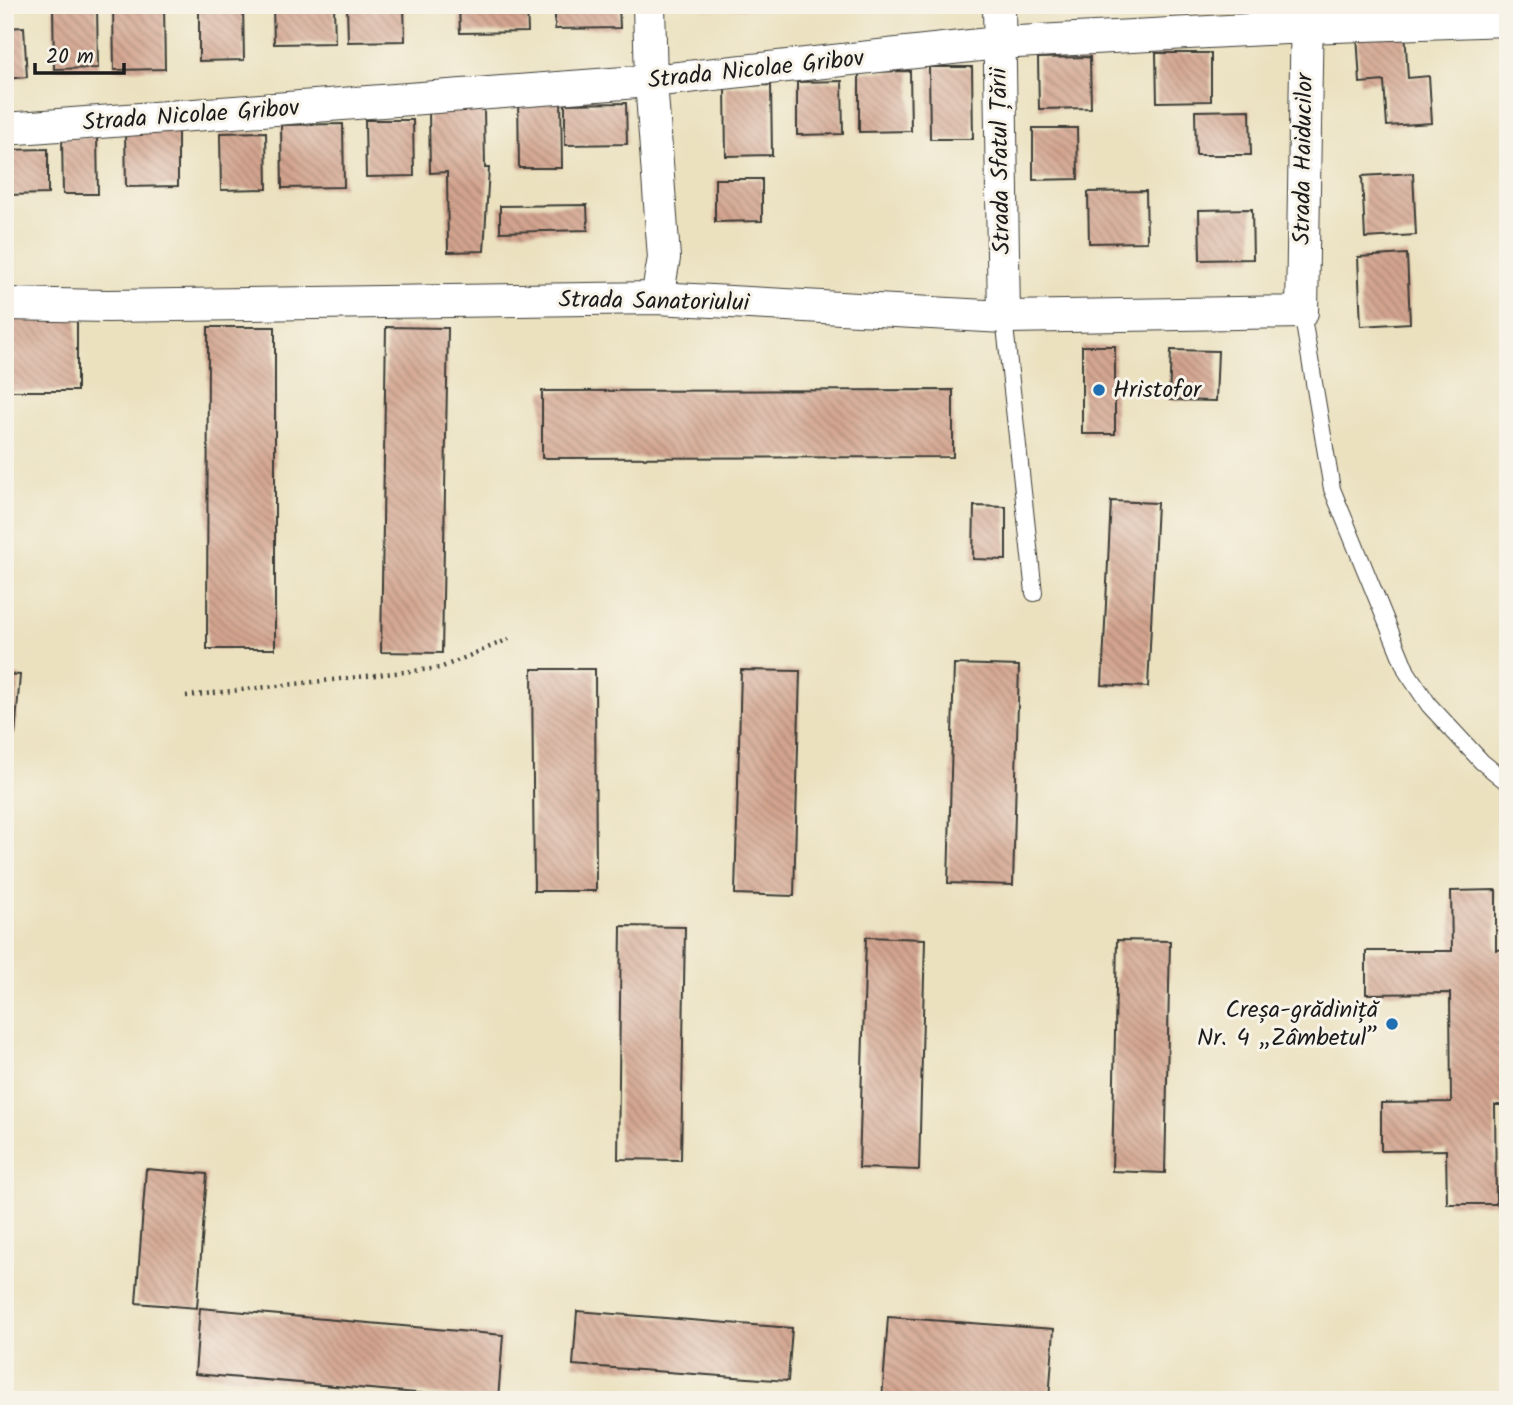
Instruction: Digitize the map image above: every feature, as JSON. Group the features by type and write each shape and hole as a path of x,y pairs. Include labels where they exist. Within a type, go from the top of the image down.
{"street":[{"path":"649,5 651,81 664,258 657,298"},
{"name":"Strada Sfatul Țării","path":"999,5 1004,317"},
{"name":"Strada Nicolae Gribov","path":"5,129 651,81 998,43 1306,16 1508,20"},
{"name":"Strada Haiducilor","path":"1302,312 1306,16"},
{"name":"Strada Sanatoriului","path":"5,304 108,306 657,298 1004,317 1302,312"}],"lane":[{"path":"1302,312 1332,489 1407,673 1429,705 1482,762 1503,779"},
{"path":"1004,317 1034,593"}],"path":[{"path":"186,696 440,668 509,639"},
{"path":"1503,779 1508,832"}],"building":[{"path":"53,5 97,5 98,68 54,69"},
{"path":"113,5 164,5 165,69 114,70"},
{"path":"199,5 243,5 244,60 199,61"},
{"path":"273,5 334,5 335,43 274,44"},
{"path":"347,5 404,5 405,41 348,42"},
{"path":"459,5 527,5 528,32 460,33"},
{"path":"555,5 619,5 620,28 555,29"},
{"path":"704,5 770,5 771,9 704,9"},
{"path":"24,27 27,77 5,79 5,28"},
{"path":"1405,31 1408,78 1429,76 1432,123 1387,126 1384,81 1360,83 1357,34"},
{"path":"1156,53 1211,53 1211,101 1157,102"},
{"path":"1090,57 1091,108 1039,109 1038,58"},
{"path":"929,67 972,67 973,139 930,139"},
{"path":"910,71 911,131 859,132 859,72"},
{"path":"842,81 843,134 797,135 797,82"},
{"path":"771,85 772,155 726,156 725,86"},
{"path":"518,94 561,94 562,168 519,168"},
{"path":"626,103 627,144 565,145 565,104"},
{"path":"484,109 485,168 489,168 484,251 448,252 447,172 430,173 429,110"},
{"path":"1250,110 1251,155 1196,155 1195,111"},
{"path":"365,120 413,120 414,176 366,177"},
{"path":"343,124 344,187 282,188 281,125"},
{"path":"1033,128 1077,128 1078,179 1033,180"},
{"path":"178,129 178,186 126,187 125,130"},
{"path":"266,132 267,189 221,190 220,133"},
{"path":"62,137 97,137 98,194 63,194"},
{"path":"48,149 48,194 5,195 5,150"},
{"path":"1413,173 1416,235 1365,238 1362,176"},
{"path":"715,179 762,179 762,221 715,222"},
{"path":"1146,191 1147,242 1089,243 1088,192"},
{"path":"587,205 588,230 500,232 500,206"},
{"path":"1252,209 1253,259 1200,260 1199,210"},
{"path":"1407,254 1410,323 1361,326 1358,257"},
{"path":"5,316 77,316 77,391 5,391"},
{"path":"208,327 275,327 275,649 207,649"},
{"path":"386,327 448,328 442,653 381,652"},
{"name":"Hristofor","path":"1082,346 1115,346 1115,434 1082,434"},
{"path":"1171,350 1218,351 1216,401 1169,400"},
{"path":"953,390 953,457 542,458 542,391"},
{"path":"1111,501 1157,503 1148,687 1102,685"},
{"path":"974,506 1006,507 1006,560 973,559"},
{"path":"954,664 1019,666 1013,885 948,883"},
{"path":"532,669 595,669 596,891 534,891"},
{"path":"741,670 800,671 794,896 735,894"},
{"path":"5,674 20,675 15,735 5,734"},
{"path":"1496,890 1496,950 1508,949 1508,1105 1495,1105 1496,1204 1447,1204 1446,1150 1381,1151 1381,1103 1451,1102 1450,993 1366,994 1366,951 1452,951 1451,891"},
{"path":"621,926 685,927 681,1160 618,1159"},
{"path":"866,937 925,939 919,1170 859,1168"},
{"path":"1117,940 1170,941 1165,1173 1112,1171"},
{"path":"146,1169 207,1174 197,1308 136,1303"},
{"path":"200,1308 503,1335 498,1400 195,1374"},
{"path":"577,1311 792,1328 788,1381 573,1365"},
{"path":"888,1317 1054,1329 1049,1400 882,1400"}],"place":[{"name":"Hristofor","path":"1099,390"},
{"name":"Creșa-grădiniță Nr. 4 „Zâmbetul”","path":"1392,1024"}]}
